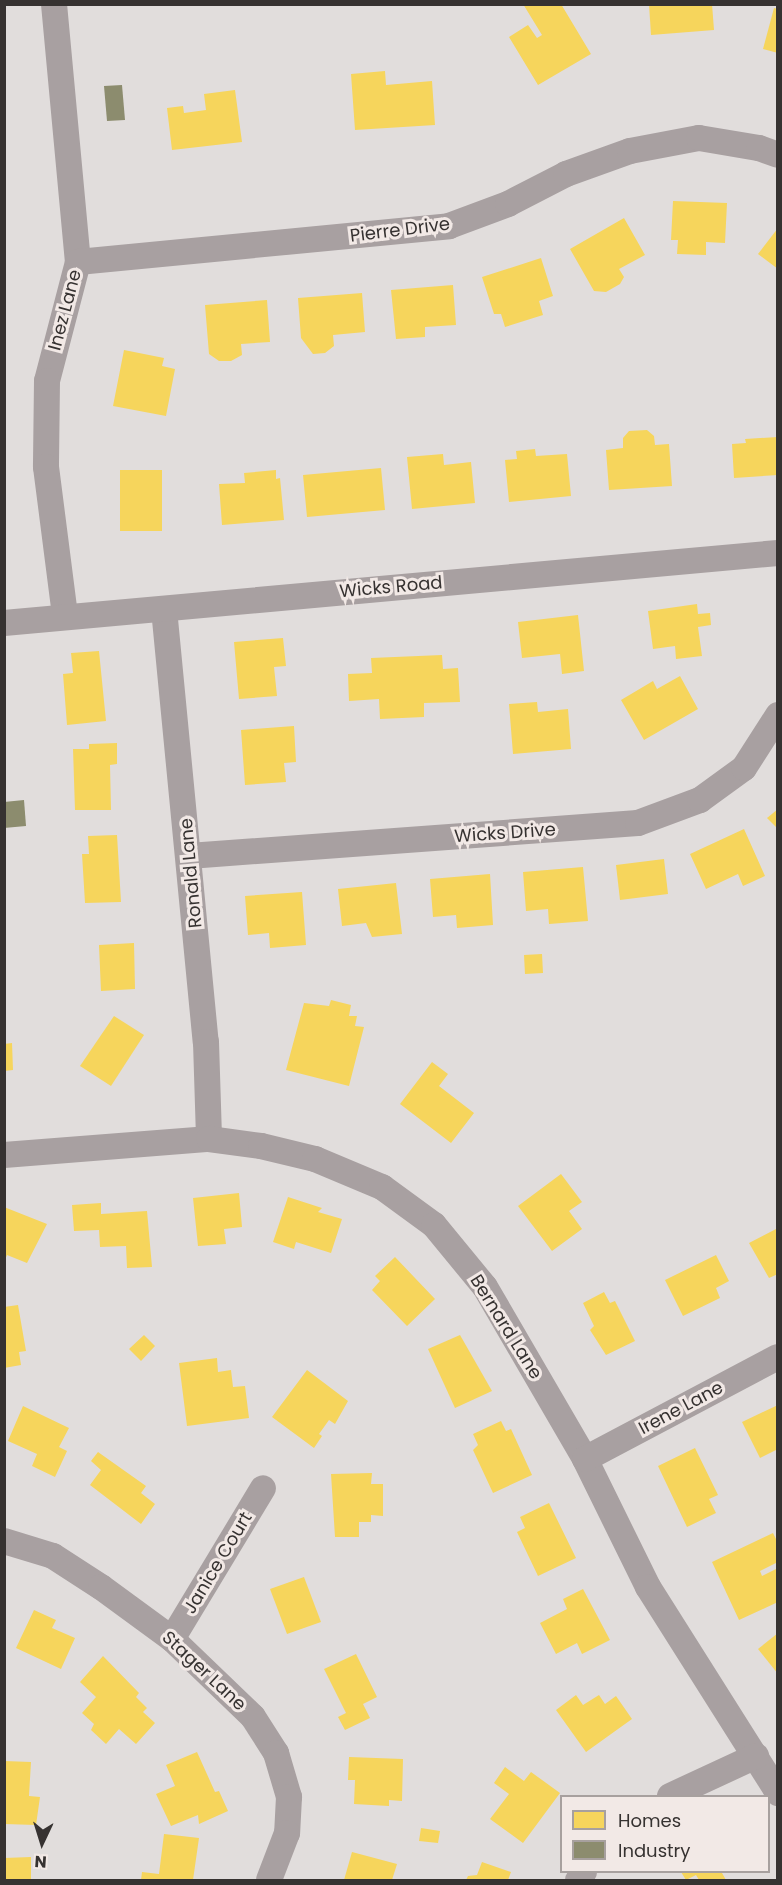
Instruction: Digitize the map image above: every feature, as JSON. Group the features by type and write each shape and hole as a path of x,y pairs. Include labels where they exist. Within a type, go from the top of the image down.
{"street":[{"name":"Inez Lane","path":"54,4 78,262 47,381 46,467 64,615"},
{"name":"Pierre Drive","path":"78,262 449,226 508,204 566,174 630,150 699,138 759,148 777,155"},
{"name":"Wicks Road","path":"4,623 64,615 164,609 777,553"},
{"name":"Ronald Lane","path":"164,609 206,1042 209,1139"},
{"name":"Wicks Drive","path":"189,856 638,823 700,800 744,768 777,715"},
{"name":"Bernard Lane","path":"4,1155 209,1139 315,1159 382,1187 434,1225 485,1287 585,1459 648,1587 756,1756 777,1793"},
{"name":"Irene Lane","path":"585,1459 777,1357"},
{"name":"Janice Court","path":"172,1639 263,1488"},
{"name":"Stager Lane","path":"4,1541 53,1556 172,1639 253,1717 276,1753 289,1797 286,1833 269,1881"},
{"path":"674,1795 756,1756"}],"building: Homes":[{"path":"523,4 561,4 591,54 538,85 509,37 528,25 537,38 542,35"},
{"path":"649,4 712,4 714,30 651,35"},
{"path":"774,8 778,9 778,53 763,49"},
{"path":"385,71 386,85 432,81 435,125 355,130 351,74"},
{"path":"235,90 242,142 172,150 167,108 183,106 184,113 206,110 204,94"},
{"path":"673,201 727,203 725,243 706,242 706,255 677,254 678,240 671,240"},
{"path":"624,218 645,255 619,269 624,277 620,284 606,292 594,291 570,249"},
{"path":"778,228 778,269 758,254"},
{"path":"541,258 553,296 539,301 543,315 505,327 501,314 494,314 482,277"},
{"path":"453,285 456,325 425,327 425,337 396,339 391,290"},
{"path":"362,293 365,332 333,335 334,346 325,353 313,354 301,338 298,298"},
{"path":"267,300 270,342 241,344 242,355 231,361 219,361 209,354 205,305"},
{"path":"124,350 164,358 162,366 175,369 166,416 113,406"},
{"path":"647,430 654,436 655,445 669,444 672,486 609,490 606,450 623,448 623,438 629,431"},
{"path":"778,437 778,475 734,478 732,444 746,443 745,439"},
{"path":"535,449 536,456 567,454 571,496 509,502 505,460 517,459 516,451"},
{"path":"443,454 444,465 471,462 475,503 412,509 407,457"},
{"path":"381,468 385,510 307,517 303,475"},
{"path":"120,470 162,470 162,531 120,531"},
{"path":"276,470 276,479 280,478 284,520 222,525 219,484 245,483 244,473"},
{"path":"697,604 698,614 710,613 711,625 698,627 702,656 676,659 675,646 653,649 648,611"},
{"path":"578,615 584,671 562,674 560,654 522,658 518,622"},
{"path":"283,638 286,666 274,667 277,696 239,699 234,642"},
{"path":"99,651 106,721 67,725 63,674 73,673 71,653"},
{"path":"442,655 443,669 458,668 460,702 424,703 424,717 380,719 379,699 349,701 348,674 372,673 371,658"},
{"path":"680,676 698,709 644,740 621,700 653,681 657,689"},
{"path":"537,702 538,712 568,709 571,749 513,754 509,704"},
{"path":"294,726 296,762 284,763 286,782 245,785 241,730"},
{"path":"117,743 117,764 110,765 111,810 75,810 73,749 89,749 89,744"},
{"path":"778,809 778,829 767,818"},
{"path":"744,829 765,876 743,886 738,874 706,889 690,854"},
{"path":"117,835 121,902 85,903 82,854 89,854 88,836"},
{"path":"664,859 668,894 620,900 616,865"},
{"path":"583,867 588,921 549,924 548,909 526,911 523,872"},
{"path":"490,874 493,925 457,928 456,915 433,917 430,879"},
{"path":"396,883 402,934 372,937 366,923 342,926 338,889"},
{"path":"302,892 306,945 270,948 269,933 248,935 245,896"},
{"path":"134,943 135,989 101,991 99,945"},
{"path":"542,954 543,973 525,974 524,955"},
{"path":"331,1000 351,1005 349,1016 357,1016 355,1026 364,1027 349,1086 286,1070 304,1003 329,1006"},
{"path":"114,1016 144,1035 111,1086 80,1066"},
{"path":"12,1043 13,1070 4,1071 4,1044"},
{"path":"432,1062 448,1074 439,1086 474,1113 451,1143 400,1104"},
{"path":"561,1174 582,1202 569,1211 582,1229 552,1251 518,1206"},
{"path":"239,1193 242,1227 224,1229 226,1244 198,1246 193,1198"},
{"path":"288,1197 322,1208 318,1212 342,1219 331,1253 296,1242 294,1249 273,1242"},
{"path":"101,1203 101,1214 147,1211 152,1267 127,1268 126,1246 100,1247 99,1230 74,1231 72,1205"},
{"path":"4,1207 47,1224 27,1263 7,1255 4,1262"},
{"path":"778,1228 778,1274 769,1278 749,1243"},
{"path":"716,1255 729,1281 716,1288 720,1298 683,1316 665,1280"},
{"path":"395,1257 435,1299 407,1326 372,1290 380,1281 375,1276"},
{"path":"604,1292 610,1303 615,1301 635,1341 606,1355 590,1330 594,1326 583,1303"},
{"path":"18,1305 26,1351 19,1352 21,1365 4,1368 4,1307"},
{"path":"144,1335 155,1346 141,1361 129,1349"},
{"path":"460,1335 492,1391 455,1408 428,1349"},
{"path":"217,1358 218,1372 231,1370 233,1387 245,1386 249,1418 187,1426 179,1363"},
{"path":"307,1370 348,1401 335,1424 329,1420 319,1434 322,1436 314,1448 272,1417"},
{"path":"778,1405 778,1449 760,1458 742,1422"},
{"path":"23,1406 69,1428 59,1447 67,1451 55,1477 32,1466 37,1454 8,1441"},
{"path":"501,1421 506,1431 511,1429 532,1475 493,1493 473,1450 478,1445 473,1434"},
{"path":"695,1448 718,1495 709,1499 716,1513 687,1527 658,1466"},
{"path":"98,1452 146,1486 141,1493 155,1504 141,1524 90,1485 101,1470 91,1461"},
{"path":"372,1473 371,1484 383,1484 383,1516 371,1515 371,1522 359,1522 359,1537 335,1537 331,1474"},
{"path":"549,1503 576,1558 538,1576 517,1532 525,1528 520,1517"},
{"path":"773,1533 778,1543 778,1562 760,1571 762,1576 778,1568 778,1602 739,1620 712,1562"},
{"path":"304,1577 321,1622 287,1634 270,1589"},
{"path":"583,1589 610,1640 582,1654 577,1643 556,1654 540,1623 567,1609 563,1599"},
{"path":"34,1610 56,1620 52,1628 75,1638 61,1669 16,1648"},
{"path":"778,1633 778,1674 758,1649"},
{"path":"356,1654 377,1697 363,1704 370,1718 345,1730 338,1717 346,1713 324,1669"},
{"path":"103,1656 139,1693 136,1697 147,1708 143,1712 155,1723 136,1744 119,1729 106,1744 91,1730 94,1724 82,1713 96,1697 80,1682"},
{"path":"576,1695 583,1705 599,1695 605,1704 616,1696 632,1719 586,1752 556,1710"},
{"path":"197,1752 215,1792 219,1791 228,1811 199,1824 198,1815 171,1826 156,1794 175,1786 166,1765"},
{"path":"349,1757 403,1759 402,1801 389,1800 389,1806 354,1804 355,1780 348,1780"},
{"path":"4,1761 31,1762 29,1796 40,1797 36,1825 4,1824"},
{"path":"505,1767 524,1781 531,1772 560,1793 523,1843 490,1819 509,1794 494,1783"},
{"path":"421,1828 440,1831 438,1843 419,1841"},
{"path":"164,1834 199,1838 193,1880 141,1880 142,1872 159,1874"},
{"path":"352,1852 397,1864 392,1880 344,1880"},
{"path":"31,1857 31,1880 4,1880 4,1858"},
{"path":"482,1862 511,1872 508,1880 466,1880 468,1876 477,1875"},
{"path":"682,1873 722,1873 726,1880 699,1880 696,1875 686,1880"}],"building: Industry":[{"path":"122,85 125,120 107,121 104,86"},
{"path":"24,800 26,826 4,828 4,802"}]}
